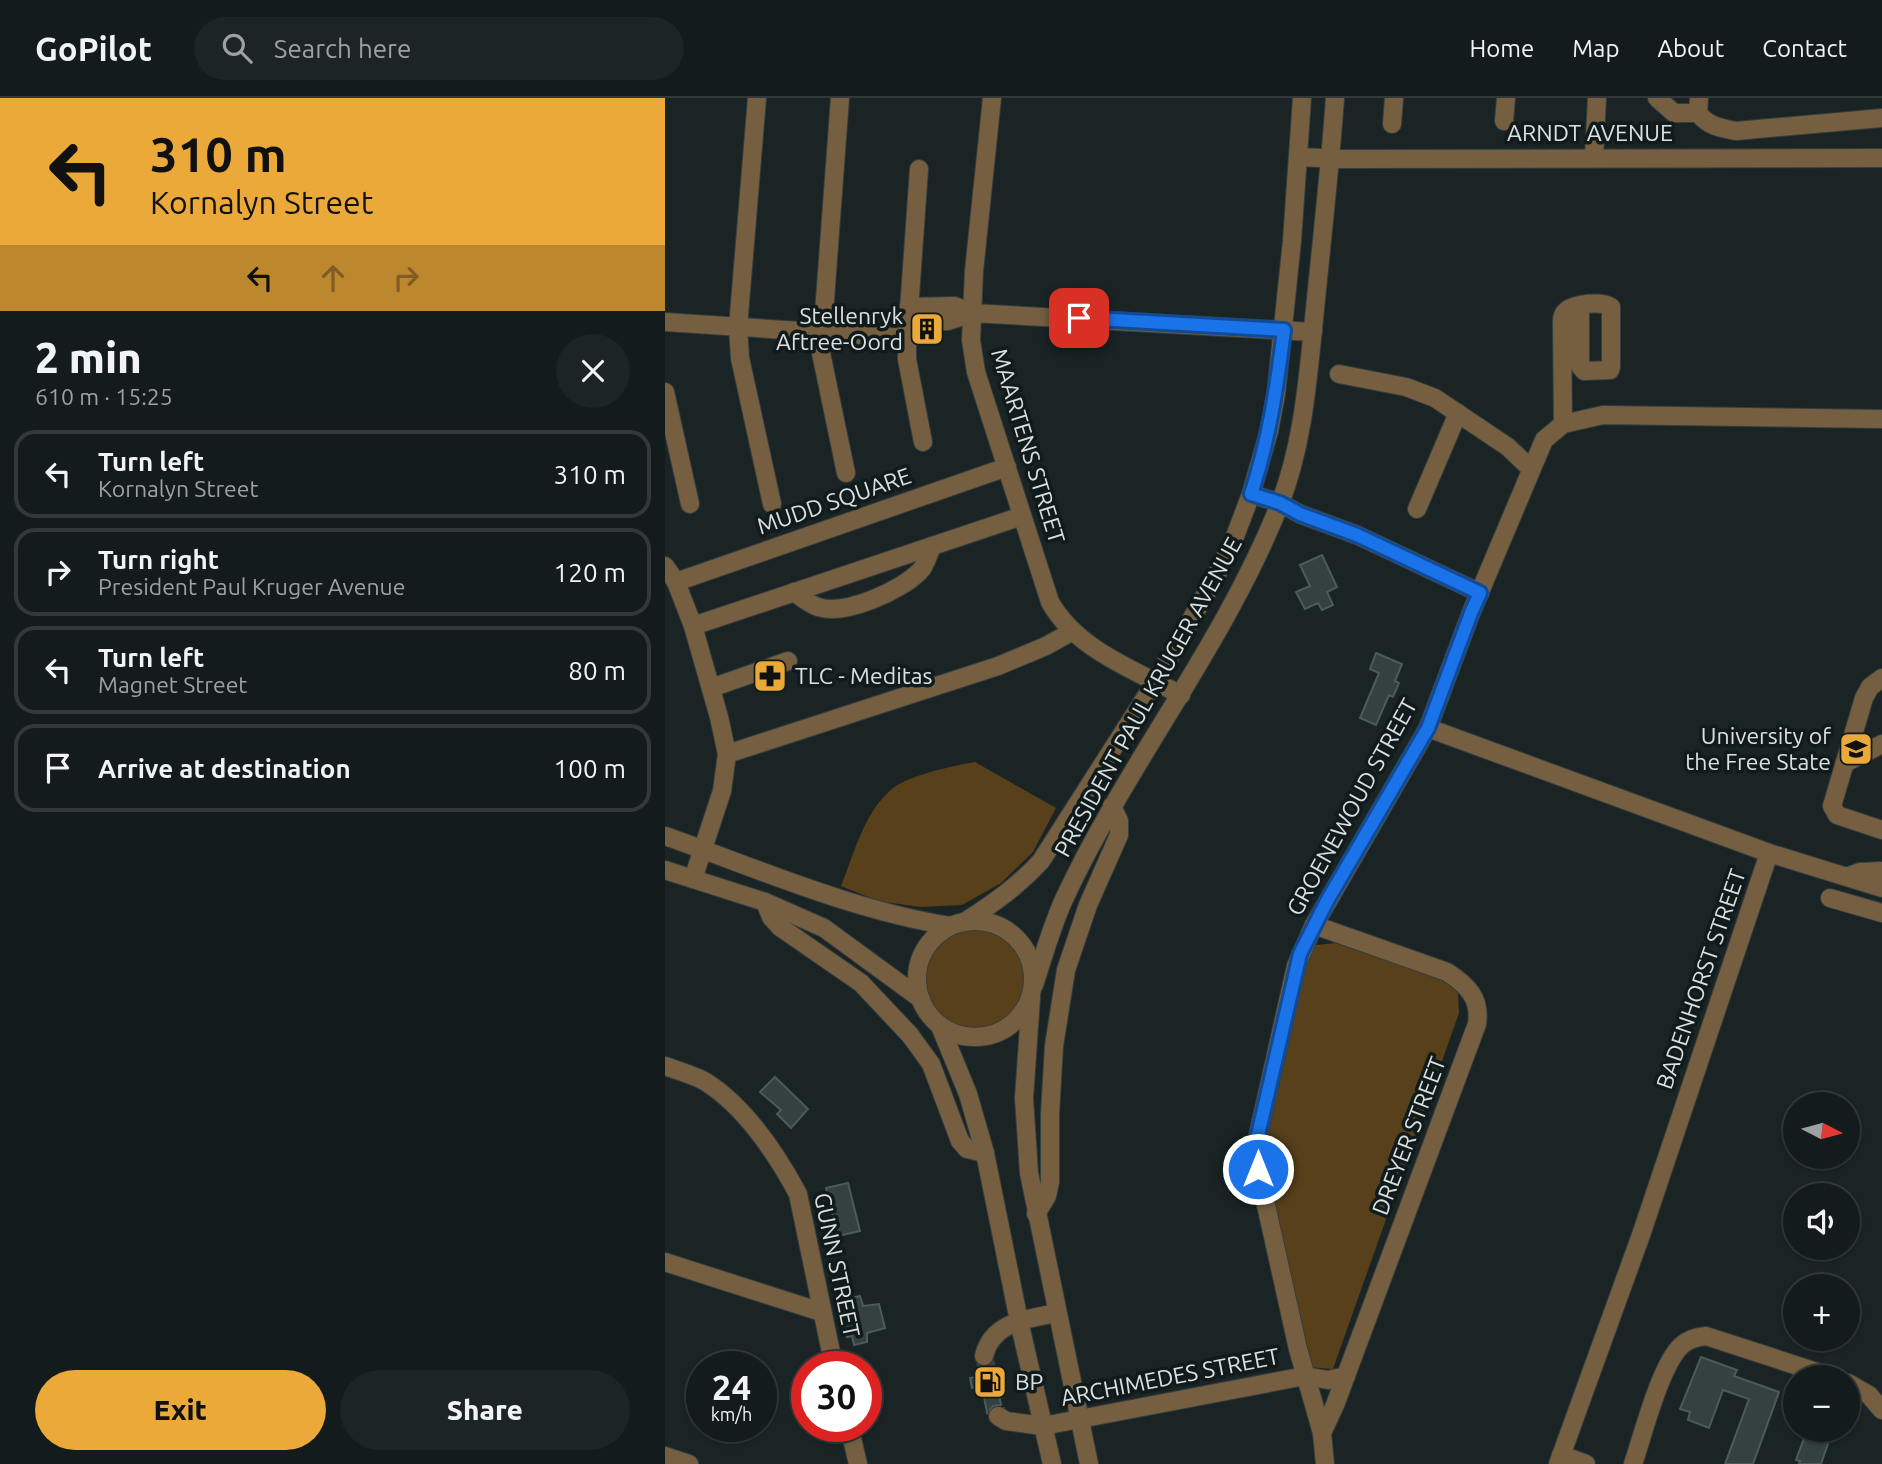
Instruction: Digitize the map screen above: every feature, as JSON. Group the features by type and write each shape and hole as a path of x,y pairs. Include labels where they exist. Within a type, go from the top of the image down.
{"street":[{"path":"757,98 739,327 740,358 772,504"},
{"path":"840,98 821,353 846,473"},
{"name":"MAARTENS STREET","path":"992,98 974,271 971,340 976,372 1050,602 1071,632 1084,642 1181,695"},
{"name":"PRESIDENT PAUL KRUGER AVENUE","path":"958,923 1002,898 1023,881 1041,861 1156,681 1234,539 1251,494 1269,431 1276,394 1284,330 1303,98"},
{"name":"PRESIDENT PAUL KRUGER AVENUE","path":"1089,1464 1029,1173 1024,1098 1033,991 1065,897 1112,806 1236,600 1280,503 1304,413 1335,98"},
{"path":"1392,124 1394,98"},
{"path":"1504,121 1506,98"},
{"path":"1594,158 1597,98"},
{"path":"1657,98 1674,113 1699,105 1705,121 1736,131 1882,118"},
{"name":"ARNDT AVENUE","path":"1299,157 1882,158"},
{"path":"919,169 907,322 907,359 923,442"},
{"path":"1580,305 1567,309 1563,315 1563,424 1603,415 1882,419"},
{"path":"665,322 821,332 907,322 955,306 972,313 1313,331"},
{"path":"1339,374 1406,387 1435,398 1508,447 1530,468"},
{"path":"665,391 690,504"},
{"path":"1417,509 1458,413"},
{"name":"GROENEWOUD STREET","path":"1325,1464 1322,1433 1305,1376 1256,1150 1296,966 1310,932 1428,728 1530,468 1544,440 1563,424"},
{"name":"MUDD SQUARE","path":"677,582 1007,467"},
{"path":"1251,494 1357,535 1480,593"},
{"path":"693,626 1022,516"},
{"path":"794,592 816,607 831,610 883,595 908,582 922,569 932,546"},
{"path":"665,566 677,582 693,626 727,754 722,791 692,879"},
{"path":"727,754 998,666 1037,651 1071,632"},
{"path":"711,688 788,661"},
{"path":"1882,678 1870,687 1864,698 1832,800 1833,810 1845,818 1882,830"},
{"name":"BADENHORST STREET","path":"1428,728 1769,853 1645,1222 1560,1460"},
{"path":"1845,763 1882,744"},
{"path":"1036,1214 1047,1196 1050,1182 1054,1046 1066,970 1088,905 1119,835 1119,821 1112,806"},
{"path":"665,836 878,912 958,923 987,921 1007,929 1023,944 1032,963 1033,991 1023,1014 1009,1027 993,1035 974,1038 956,1035 940,1026"},
{"path":"1769,853 1882,888"},
{"path":"665,870 765,902 824,928 921,999"},
{"path":"1845,877 1860,872 1882,871"},
{"path":"1829,898 1882,913"},
{"path":"765,902 771,917 780,927 861,983 888,1009 931,1064 960,1141 967,1149 985,1153"},
{"path":"958,923 934,937 923,953 917,971 918,991 925,1009 940,1026 968,1094 985,1153 1019,1321 1052,1464"},
{"name":"DREYER STREET","path":"1310,932 1339,935 1447,971 1464,983 1475,997 1479,1011 1477,1024 1346,1376 1322,1433"},
{"name":"GUNN STREET","path":"665,1067 705,1081 737,1108 785,1170 798,1194 830,1351"},
{"path":"665,1262 821,1312"},
{"path":"984,1356 995,1333 1019,1321 1057,1313"},
{"path":"1633,1464 1663,1377 1678,1349 1694,1338 1706,1336 1797,1365"},
{"name":"ARCHIMEDES STREET","path":"997,1416 1006,1421 1043,1426 1305,1376 1328,1380 1346,1376"},
{"path":"1860,1391 1882,1410"},
{"path":"853,1442 858,1464"},
{"path":"665,1456 689,1464"},
{"path":"1560,1460 1585,1464"}],"shaded area":[{"path":"975,762 1056,808 1033,852 1001,883 962,905 920,907 878,901 841,886 867,821 882,798 899,784 919,776"},
{"path":"972,927 992,931 1009,942 1020,959 1024,979 1020,999 1009,1016 992,1027 972,1031 952,1027 935,1016 924,999 920,979 924,959 935,942 952,931"},
{"path":"1335,943 1443,980 1458,993 1459,1013 1333,1369 1307,1367 1260,1146 1304,964 1316,945"}],"building":[{"path":"1322,555 1337,587 1327,592 1333,605 1322,610 1318,603 1305,609 1296,592 1310,586 1300,565"},
{"path":"1376,653 1402,664 1395,681 1399,683 1393,697 1389,695 1376,725 1360,718 1379,673 1370,669"},
{"path":"775,1077 808,1109 791,1128 777,1114 781,1110 760,1092"},
{"path":"848,1183 860,1231 838,1236 826,1188"},
{"path":"860,1296 863,1306 879,1304 885,1328 867,1333 867,1342 854,1345 852,1336 847,1337 843,1318 849,1317 846,1299"},
{"path":"1701,1357 1737,1370 1734,1376 1779,1392 1753,1464 1725,1464 1749,1399 1723,1390 1709,1428 1688,1420 1690,1412 1680,1409"},
{"path":"993,1363 1001,1405 993,1406 987,1413 982,1386 972,1388 970,1378 980,1376 978,1365 985,1367"},
{"path":"1803,1442 1829,1442 1821,1464 1799,1464 1800,1461 1796,1460"}],"tunnel":[{"path":"984,1356 998,1416"}],"place":[{"name":"Stellenryk Aftree-Oord","path":"927,329"},
{"name":"TLC - Meditas","path":"770,676"},
{"name":"University of the Free State","path":"1856,749"},
{"name":"BP","path":"990,1382"}],"route":[{"path":"1079,318 1284,330 1269,431 1251,494 1357,535 1480,593 1428,728 1327,901 1300,954 1258,1135 1258,1169"}]}
